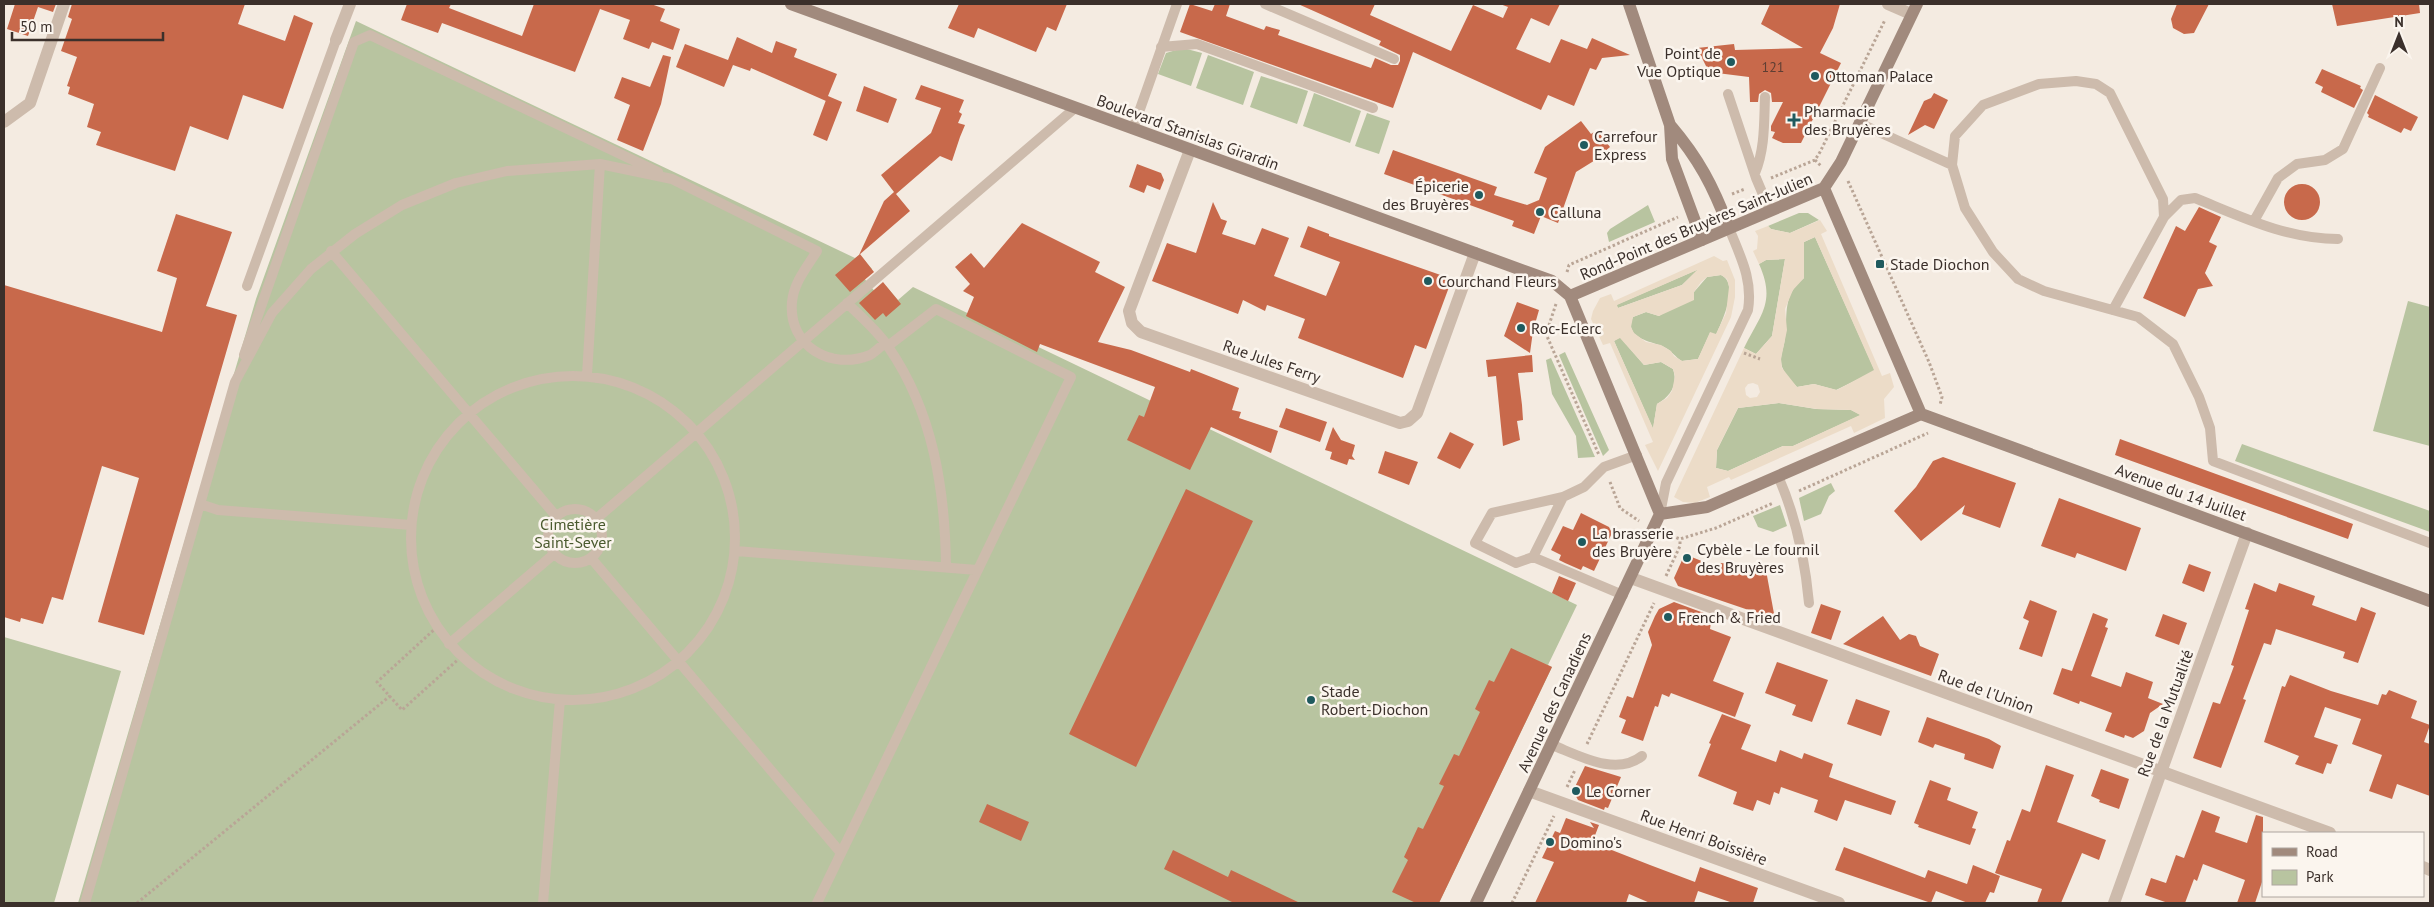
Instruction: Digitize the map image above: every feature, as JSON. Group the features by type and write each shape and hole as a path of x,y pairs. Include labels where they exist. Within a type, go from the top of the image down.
{"main road":[{"name":"Boulevard Stanislas Girardin","path":"791,4 1552,281 1570,296"},
{"path":"1629,4 1670,125 1672,159 1702,240"},
{"path":"1824,188 1835,172 1914,9"},
{"path":"1670,125 1694,153 1714,189 1729,228"},
{"name":"Rond-Point des Bruyères Saint-Julien","path":"1660,514 1637,454 1570,296 1824,188 1921,414"},
{"path":"1660,514 1707,507 1921,414"},
{"name":"Avenue du 14 Juillet","path":"1921,414 2430,601"},
{"name":"Avenue des Canadiens","path":"1476,903 1660,514"}],"street":[{"path":"4,122 30,103 64,4"},
{"path":"336,40 350,4"},
{"path":"1890,5 1914,9"},
{"name":"Rue Jules Ferry","path":"1190,150 1129,311 1132,323 1141,332 1400,423 1408,421 1417,413 1475,253"},
{"name":"Rue de la Mutualité","path":"2114,903 2247,533"},
{"name":"Rue de l'Union","path":"1631,578 2327,832"},
{"name":"Rue Henri Boissière","path":"1529,791 1839,903"}],"lane":[{"path":"1133,129 1178,4"},
{"path":"1265,4 1394,59"},
{"path":"85,903 235,382 264,294 354,42 370,35 672,179 817,251 797,282 792,302 793,318 797,331 815,352 832,359 842,360 851,360 872,354 936,309 1071,377 817,903"},
{"path":"247,286 336,40"},
{"path":"1162,47 1197,44 1373,108"},
{"path":"2254,221 2278,178 2297,164 2325,160 2343,149 2380,68"},
{"path":"2164,217 2163,200 2110,93 2096,84 2076,81 2040,84 1982,106 1955,136 1952,165 1965,208 1993,252 2018,279 2044,291 2138,317 2174,344 2199,397 2210,428 2213,461 2430,543"},
{"path":"1728,94 1770,211"},
{"path":"1755,173 1762,148 1765,97"},
{"path":"596,519 1075,108"},
{"path":"1859,123 1952,165"},
{"path":"235,382 272,313 311,269 331,251 402,205 456,183 507,171 600,164 672,179"},
{"path":"587,375 600,164"},
{"path":"2114,310 2164,217 2181,200 2195,198 2275,230 2312,239 2338,239"},
{"path":"1660,514 1666,483 1748,310 1750,290 1748,276 1729,228"},
{"path":"331,251 556,516"},
{"path":"847,303 886,344 906,375 925,419 939,474 945,524 946,566"},
{"path":"587,375 618,381 648,392 674,410 697,431 716,458 728,487 735,519 736,550 727,592 708,630 679,662 644,684 603,698 560,700 533,695 507,686 483,673 450,644 437,627 421,596 412,561 410,525 420,483 431,460 439,445 468,413 504,390 544,377 587,375"},
{"path":"1623,595 1533,557 1516,563 1475,543 1492,513 1563,496 1584,488 1604,467 1637,454"},
{"path":"1778,476 1787,497 1805,562 1809,603"},
{"path":"1533,557 1563,496"},
{"path":"200,504 218,510 410,525"},
{"path":"580,509 596,519 602,534 601,543 591,558 584,562 568,563 554,554 547,539 551,523 556,516 563,511 580,509"},
{"path":"736,550 977,570"},
{"path":"450,644 554,554"},
{"path":"591,558 841,853"},
{"path":"543,903 560,700"},
{"path":"1552,744 1604,764 1635,762 1642,756"}],"path":[{"path":"1890,5 1833,130 1814,160 1820,166 1846,178 1851,187 1929,362 1942,398"},
{"path":"1664,581 1680,546 1680,539"},
{"path":"1565,792 1655,600"},
{"path":"437,627 377,682 402,710 462,656"},
{"path":"137,903 390,696"},
{"path":"1512,903 1555,814"}],"green space":[{"name":"Cimetière Saint-Sever","path":"356,21 855,258 860,255 872,269 863,277 877,294 886,286 898,300 913,287 1577,605 1548,665 1552,667 1439,903 78,903 256,299"},
{"path":"1183,48 1202,53 1191,86 1158,74 1166,53"},
{"path":"1208,55 1254,72 1243,105 1196,88"},
{"path":"1261,76 1308,91 1297,124 1250,107"},
{"path":"1314,93 1361,111 1350,143 1303,126"},
{"path":"1367,113 1390,121 1379,154 1355,146"},
{"path":"1648,205 1655,222 1609,242 1607,233 1610,229"},
{"path":"1799,213 1808,213 1819,220 1790,233 1771,229 1768,226"},
{"path":"1815,237 1875,371 1836,390 1814,384 1797,387 1786,374 1781,361 1785,338 1787,305 1792,291 1804,278 1804,242"},
{"path":"1785,259 1772,336 1756,354 1744,348 1761,316 1766,298 1764,277 1759,264 1766,260"},
{"path":"1699,269 1682,285 1618,308 1616,305"},
{"path":"1721,275 1729,286 1728,303 1716,335 1710,333 1698,359 1682,361 1667,349 1635,335 1631,324 1633,317 1646,312 1659,316 1694,292 1707,277"},
{"path":"2408,301 2430,307 2430,446 2373,431"},
{"path":"1620,337 1644,365 1661,362 1673,369 1674,385 1670,394 1657,404 1653,429 1614,341"},
{"path":"1565,352 1609,450 1603,456 1559,355"},
{"path":"1551,358 1595,457 1578,458 1576,436 1552,394 1546,360"},
{"path":"1779,403 1816,409 1851,410 1861,415 1793,446 1783,446 1728,471 1716,468 1717,450 1738,408"},
{"path":"2242,444 2430,511 2430,532 2235,461"},
{"path":"1831,483 1835,491 1829,496 1821,514 1804,521 1799,498"},
{"path":"1780,505 1787,526 1773,532 1758,527 1753,516"},
{"path":"4,637 121,671 54,903 4,903"}],"shaded area":[{"path":"1820,220 1827,231 1821,234 1882,376 1890,373 1894,387 1884,399 1885,418 1854,433 1851,426 1731,480 1729,477 1707,487 1710,497 1695,503 1683,502 1674,497 1744,348 1756,354 1772,336 1785,259 1766,260 1759,264 1753,251 1757,249 1758,236 1755,231 1768,226 1771,229 1790,233","holes":["1815,237 1874,370 1837,390 1814,384 1797,387 1782,368 1781,359 1787,330 1785,309 1793,290 1804,278 1804,242","1748,384 1758,385 1760,392 1757,397 1750,398 1746,395 1745,388","1779,403 1817,409 1851,410 1860,415 1793,446 1783,446 1728,471 1716,468 1717,450 1738,408"]},
{"path":"1714,256 1723,261 1727,260 1735,280 1735,297 1731,317 1658,471 1645,445 1653,442 1610,343 1603,345 1591,319 1600,298 1611,294 1614,301","holes":["1697,270 1682,285 1618,308 1617,305","1721,275 1727,279 1729,287 1726,313 1716,334 1710,332 1698,359 1682,361 1661,345 1646,342 1634,333 1631,327 1633,317 1646,312 1659,316 1694,300 1694,292 1707,277","1620,338 1644,365 1661,362 1673,369 1675,376 1672,391 1667,398 1657,404 1653,428 1614,341"]}],"building":[{"path":"15,4 56,4 53,12 38,7 28,36 7,29"},
{"path":"72,4 245,4 238,24 285,41 294,15 313,23 283,109 243,95 228,140 190,126 175,171 96,145 101,132 87,127 94,104 68,94 70,87 67,86 77,57 61,51 72,19 68,17"},
{"path":"407,4 451,4 449,8 522,36 534,4 651,4 665,9 660,21 680,29 673,50 652,42 649,49 623,39 630,20 600,9 575,72 442,23 438,33 401,20"},
{"path":"959,4 1067,4 1056,31 1047,27 1036,52 978,28 974,38 948,28"},
{"path":"1190,4 1212,11 1215,4 1230,4 1226,16 1264,30 1266,26 1280,30 1278,35 1371,68 1375,58 1391,65 1398,65 1400,55 1379,45 1381,41 1298,4 1375,4 1370,15 1451,51 1473,5 1503,18 1508,7 1500,4 1560,4 1549,26 1531,18 1516,49 1550,63 1561,39 1587,49 1592,38 1630,55 1602,58 1596,70 1590,68 1574,106 1548,95 1541,110 1413,52 1393,108 1180,32"},
{"path":"1770,4 1840,4 1833,28 1820,53 1841,63 1801,143 1783,143 1772,138 1775,132 1771,131 1771,126 1783,102 1772,102 1771,93 1765,90 1759,94 1758,102 1750,102 1749,77 1709,72 1697,48 1734,44 1735,50 1803,48 1761,24"},
{"path":"2177,4 2209,4 2194,33 2184,34 2173,28 2171,19"},
{"path":"2332,4 2419,4 2420,13 2337,26"},
{"path":"737,37 772,53 776,41 797,49 794,57 837,74 828,96 842,102 827,141 813,135 826,101 751,68 750,71 733,65 724,87 676,67 685,44 728,60"},
{"path":"663,55 671,57 661,104 643,151 617,140 630,105 614,98 622,77 650,87"},
{"path":"2322,69 2361,86 2360,88 2363,90 2354,108 2321,92 2323,87 2315,83"},
{"path":"921,85 964,100 959,112 962,114 958,123 965,125 952,161 940,156 896,194 910,211 859,255 884,201 894,192 881,175 931,133 941,108 915,99"},
{"path":"864,86 897,99 888,123 856,111"},
{"path":"1934,93 1948,100 1934,129 1925,125 1908,135 1924,101 1931,98"},
{"path":"2375,95 2418,117 2411,131 2404,128 2401,133 2368,117 2367,113"},
{"path":"1581,121 1591,134 1597,130 1610,147 1604,152 1605,154 1576,172 1558,223 1541,216 1534,234 1512,226 1514,221 1384,174 1393,150 1497,187 1494,195 1527,205 1539,200 1547,178 1534,173 1545,147"},
{"path":"1137,164 1161,173 1164,180 1160,190 1147,185 1144,193 1129,187"},
{"path":"2302,184 2309,185 2315,189 2319,195 2319,209 2315,215 2309,219 2302,220 2295,219 2289,215 2285,209 2284,202 2285,195 2289,189 2295,185"},
{"path":"1213,202 1221,219 1227,221 1222,234 1255,245 1262,228 1289,238 1274,276 1326,296 1340,262 1300,247 1308,226 1329,234 1329,236 1452,279 1426,349 1415,345 1403,378 1298,338 1305,319 1267,305 1265,311 1243,300 1238,314 1152,281 1167,243 1196,253"},
{"path":"2199,207 2221,217 2209,242 2217,246 2205,273 2213,286 2198,289 2185,317 2143,298 2176,226 2185,231"},
{"path":"176,214 232,232 206,306 237,315 144,635 98,622 139,478 102,466 63,600 52,597 43,624 21,618 20,622 4,617 4,285 162,332 177,278 157,271"},
{"path":"1022,223 1100,262 1095,272 1125,287 1098,342 1131,350 1190,372 1191,369 1239,388 1232,410 1241,412 1239,418 1278,431 1271,453 1211,427 1190,470 1127,440 1139,415 1144,417 1155,387 1040,344 1037,352 966,316 974,297 963,291 970,284 955,267 971,253 984,268"},
{"path":"860,254 874,272 850,292 835,275"},
{"path":"883,282 901,304 886,317 883,313 875,320 859,303"},
{"path":"1517,302 1539,310 1533,331 1530,353 1504,336"},
{"path":"1532,355 1533,372 1518,373 1523,420 1517,421 1520,440 1503,446 1496,376 1488,377 1486,360"},
{"path":"1286,408 1327,422 1320,442 1279,427"},
{"path":"1333,427 1341,440 1355,445 1352,456 1355,460 1349,459 1347,465 1330,459 1332,452 1325,450"},
{"path":"1450,432 1474,444 1460,469 1437,458"},
{"path":"2120,439 2353,524 2348,539 2115,455"},
{"path":"1385,451 1418,462 1409,485 1378,473"},
{"path":"1943,457 2016,483 2000,528 1962,514 1965,505 1921,541 1894,511 1916,487 1933,461"},
{"path":"1186,489 1253,521 1136,767 1069,734"},
{"path":"2059,498 2141,528 2126,571 2077,553 2075,558 2041,546"},
{"name":"La brasserie des Bruyère","path":"1581,513 1609,527 1612,533 1594,571 1583,566 1581,570 1565,563 1559,560 1561,555 1551,550 1563,526 1573,530"},
{"path":"1689,556 1717,567 1719,563 1765,565 1775,619 1678,586 1674,578 1683,558"},
{"path":"2189,564 2211,572 2204,592 2182,583"},
{"path":"1559,576 1576,583 1568,601 1552,593"},
{"path":"2254,583 2276,592 2279,583 2315,596 2312,605 2356,621 2361,607 2376,613 2358,663 2343,658 2345,652 2276,629 2271,645 2264,643 2243,699 2246,700 2221,768 2193,758 2213,702 2220,704 2234,666 2231,665 2249,610 2245,609"},
{"path":"2030,600 2057,611 2042,657 2019,649 2029,621 2023,618"},
{"path":"1674,602 1712,616 1710,629 1731,637 1713,681 1744,693 1735,717 1671,693 1669,697 1662,694 1658,707 1655,706 1643,741 1621,733 1626,720 1619,717 1627,696 1633,698 1652,645 1648,632 1655,616 1659,609"},
{"path":"1821,604 1841,611 1831,640 1811,633"},
{"path":"2093,613 2108,619 2105,627 2108,628 2091,676 2121,687 2126,672 2153,682 2148,698 2163,704 2150,713 2144,731 2133,738 2125,735 2124,738 2105,731 2112,713 2080,701 2079,704 2053,694 2062,668 2072,671"},
{"path":"2163,614 2187,623 2179,645 2155,636"},
{"path":"1883,616 1900,640 1909,634 1916,636 1920,646 1939,654 1931,676 1843,644"},
{"path":"1511,648 1552,667 1439,903 1416,903 1392,892 1408,860 1404,857 1418,827 1423,829 1444,786 1439,784 1454,754 1459,756 1480,712 1475,709 1489,680 1494,682"},
{"path":"1777,662 1828,680 1812,722 1792,715 1796,705 1765,693"},
{"path":"2290,675 2331,691 2378,705 2382,694 2386,695 2389,690 2417,701 2411,718 2430,725 2424,742 2430,744 2430,796 2397,784 2392,799 2369,791 2382,755 2352,744 2361,719 2325,707 2314,737 2338,745 2331,764 2327,763 2323,774 2295,764 2299,756 2264,742 2282,686 2285,687"},
{"path":"1856,699 1890,711 1881,736 1847,724"},
{"path":"1722,714 1751,725 1741,749 1776,762 1780,750 1802,759 1804,753 1833,764 1829,777 1896,801 1891,815 1845,800 1837,821 1814,812 1818,800 1781,787 1779,794 1774,792 1770,805 1757,800 1753,811 1733,804 1737,792 1698,776 1711,744 1709,743"},
{"path":"1927,717 1989,739 2001,746 1993,769 1964,759 1965,754 1935,744 1933,748 1918,742"},
{"path":"2046,765 2074,775 2057,822 2106,840 2099,860 2082,853 2061,903 2037,903 2042,889 1995,873 2007,840 2010,841 2022,809 2030,812"},
{"path":"1585,766 1621,777 1608,808 1605,807 1604,810 1578,800 1573,791"},
{"path":"2101,769 2129,779 2119,809 2099,802 2100,800 2091,796"},
{"path":"1930,780 1951,788 1947,800 1978,812 1972,828 1976,829 1970,845 1918,827 1919,825 1914,823"},
{"path":"987,804 1029,822 1021,841 979,822"},
{"path":"2202,810 2220,817 2215,832 2247,843 2256,815 2263,817 2262,882 2255,903 2237,903 2245,880 2203,864 2197,881 2194,879 2185,903 2168,903 2145,895 2151,878 2166,883 2176,855 2184,858"},
{"path":"1566,818 1594,828 1590,822 1599,825 1594,838 1606,842 1604,847 1695,882 1700,867 1758,888 1753,903 1733,903 1698,891 1694,903 1650,903 1629,894 1626,903 1535,903 1554,862 1542,858 1555,831 1560,833"},
{"path":"1844,847 1925,878 1928,870 1967,884 1973,865 2000,876 1994,893 1990,892 1985,903 1968,903 1936,891 1931,903 1835,870"},
{"path":"1173,850 1228,877 1231,870 1300,903 1234,903 1164,869"}],"place":[{"name":"Point de Vue Optique","path":"1731,62"},
{"name":"Ottoman Palace","path":"1815,76"},
{"name":"Pharmacie des Bruyères","path":"1794,120"},
{"name":"Carrefour Express","path":"1584,145"},
{"name":"Épicerie des Bruyères","path":"1479,195"},
{"name":"Calluna","path":"1540,212"},
{"name":"Stade Diochon","path":"1880,264"},
{"name":"Courchand Fleurs","path":"1428,281"},
{"name":"Roc-Eclerc","path":"1521,328"},
{"name":"La brasserie des Bruyère","path":"1582,542"},
{"name":"Cybèle - Le fournil des Bruyères","path":"1687,558"},
{"name":"French & Fried","path":"1668,617"},
{"name":"Stade Robert-Diochon","path":"1311,700"},
{"name":"Le Corner","path":"1576,791"},
{"name":"Domino's","path":"1550,842"}]}
